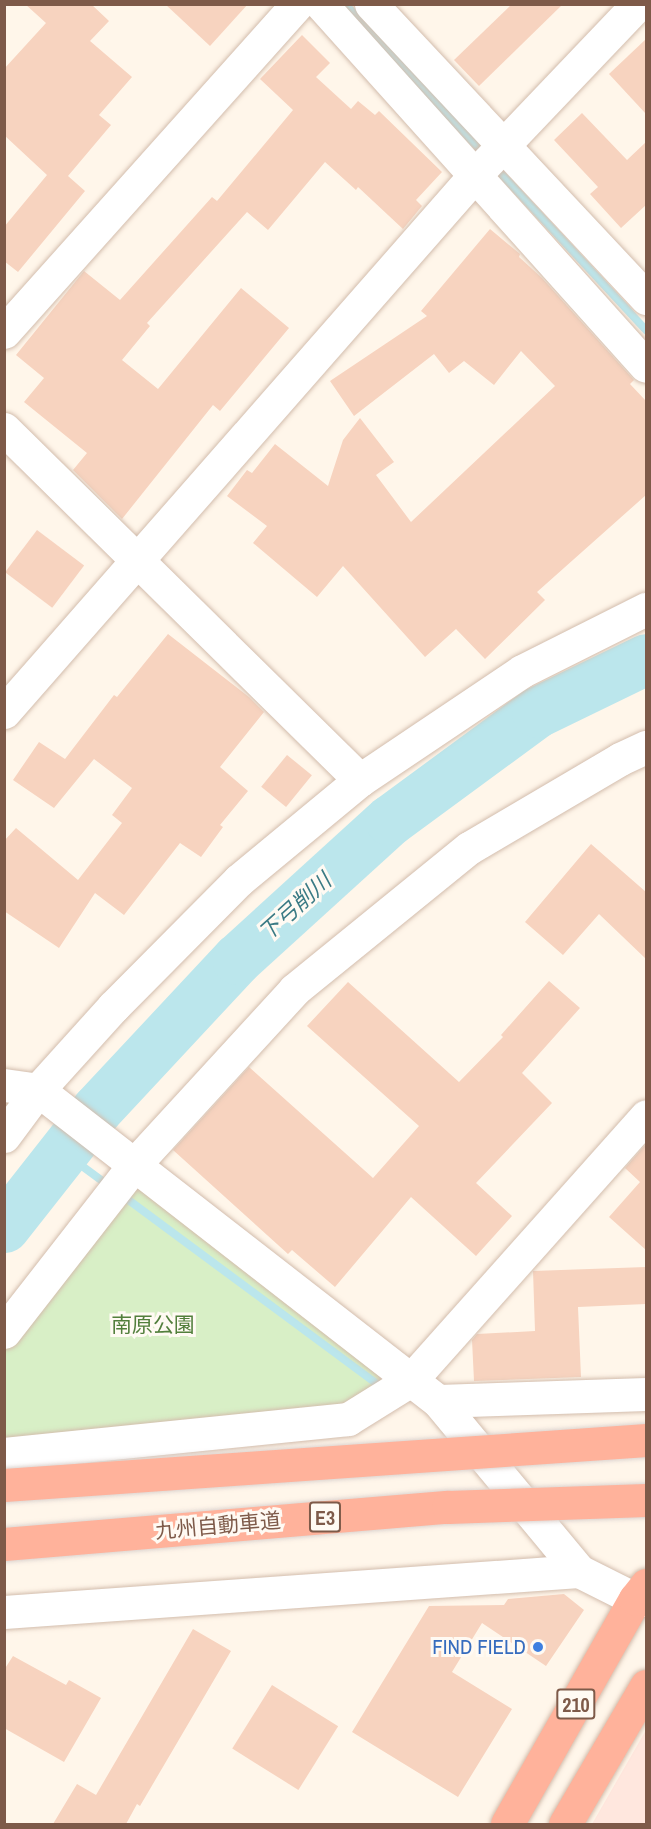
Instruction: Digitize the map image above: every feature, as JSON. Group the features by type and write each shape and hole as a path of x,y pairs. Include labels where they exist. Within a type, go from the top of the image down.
{"highway":[{"path":"4,1485 646,1440"},
{"name":"九州自動車道","path":"4,1544 448,1507 646,1500"},
{"name":"210","path":"507,1824 644,1599"},
{"name":"210","path":"565,1824 646,1686"}],"street":[{"path":"4,332 297,4"},
{"path":"321,4 646,366"},
{"path":"371,4 646,298"},
{"path":"4,712 475,175 638,4"},
{"path":"4,429 360,780"},
{"path":"4,1136 38,1090 113,1007 239,880 360,780 522,671 646,609"},
{"path":"4,1332 133,1166 303,982 469,848 620,759 646,747"},
{"path":"4,1085 38,1090 438,1401 579,1571 644,1599"},
{"path":"4,1454 348,1419 411,1380 646,1116"},
{"path":"438,1401 646,1394"},
{"path":"4,1612 579,1571"}],"shaded area":[{"path":"646,1730 646,1824 592,1824"}],"green space":[{"name":"南原公園","path":"133,1166 411,1380 348,1419 5,1453 4,1332"}],"building":[{"path":"25,4 91,4 109,21 90,41 132,77 99,115 111,125 68,176 85,191 18,272 4,261 4,227 47,175 4,135 4,69 46,23"},
{"path":"165,4 248,4 210,46"},
{"path":"512,4 563,4 479,86 454,60"},
{"path":"302,35 330,63 316,77 351,109 358,101 375,115 379,111 442,172 416,200 422,206 403,229 358,187 356,190 325,162 268,230 247,212 147,323 150,326 122,360 158,389 241,288 289,328 220,411 213,405 122,519 73,470 87,453 24,402 44,378 16,355 84,271 120,300 212,197 217,201 293,110 260,79"},
{"path":"646,39 646,114 609,74"},
{"path":"582,113 627,160 646,142 646,205 621,228 590,194 598,187 554,140"},
{"path":"490,229 520,254 519,257 542,278 634,380 630,384 646,401 646,495 537,592 545,600 485,659 456,629 425,657 343,566 317,597 253,543 267,526 227,496 247,470 252,473 275,444 328,486 343,440 360,418 394,462 376,475 411,522 555,386 521,351 494,385 464,361 449,373 434,354 354,416 330,381 427,316 421,311"},
{"path":"37,530 84,566 52,608 5,572"},
{"path":"168,634 249,697 264,712 220,767 248,791 220,825 223,827 201,857 180,843 124,915 95,893 59,948 4,911 4,841 16,828 78,880 122,823 112,815 132,788 94,759 54,808 13,780 39,742 65,759 114,695 117,697"},
{"path":"287,755 312,775 286,807 261,787"},
{"path":"591,844 646,892 646,959 599,914 563,955 525,922"},
{"path":"549,981 580,1008 522,1073 552,1103 476,1183 512,1216 476,1256 411,1197 335,1287 292,1250 288,1254 173,1150 249,1067 373,1178 419,1126 307,1026 348,982 459,1082 503,1037 501,1035"},
{"path":"646,1144 646,1250 609,1217 640,1182 625,1168"},
{"path":"646,1267 646,1304 578,1307 581,1377 474,1381 472,1340 477,1334 535,1331 533,1271"},
{"path":"564,1594 584,1610 546,1666 482,1623 452,1672 512,1709 458,1797 352,1732 429,1606 504,1605 508,1599"},
{"path":"193,1629 231,1651 140,1806 137,1804 126,1824 53,1824 77,1784 96,1795"},
{"path":"13,1656 66,1685 69,1680 101,1698 64,1762 4,1728 4,1670"},
{"path":"272,1685 338,1726 298,1790 232,1749"}],"waterway":[{"path":"345,4 486,156"},
{"path":"494,166 646,330"},
{"name":"下弓削川","path":"4,1227 97,1109 237,959 390,820 537,712 646,659"},
{"path":"63,1152 108,1185"},
{"path":"119,1193 383,1388"}],"place":[{"name":"FIND FIELD","path":"538,1647"}]}
